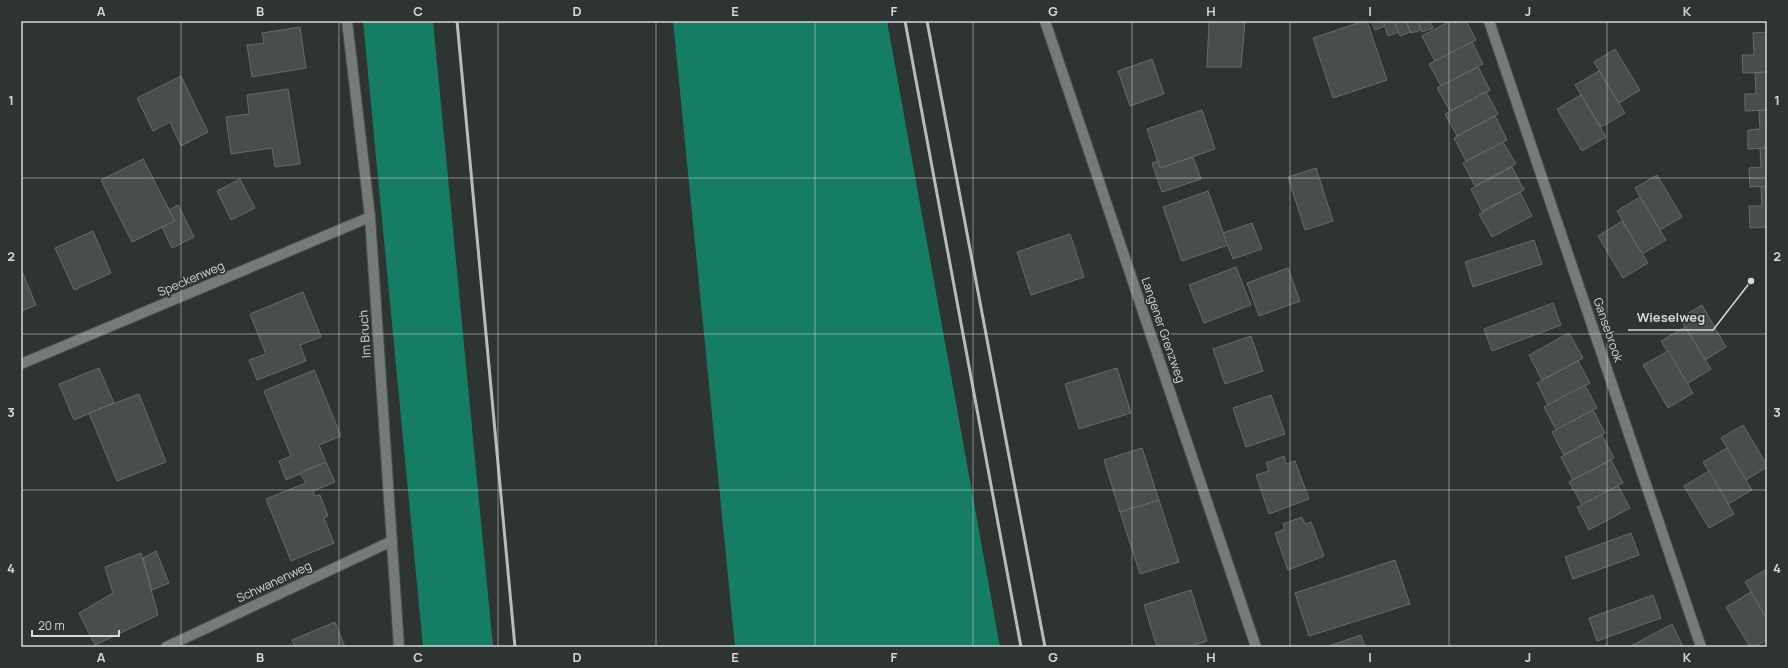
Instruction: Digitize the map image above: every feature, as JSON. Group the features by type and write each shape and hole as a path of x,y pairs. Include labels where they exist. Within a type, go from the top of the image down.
{"street":[{"name":"Im Bruch","path":"347,21 370,217 399,647"},
{"name":"Langener Grenzweg","path":"1045,21 1256,647"},
{"name":"Gansebrook","path":"1490,21 1701,647"},
{"name":"Speckenweg","path":"21,364 370,217"},
{"name":"Schwanenweg","path":"166,647 392,541"}],"green space":[{"path":"363,21 433,21 493,647 423,647"},
{"path":"673,21 887,21 1000,647 735,647"}],"building":[{"path":"1209,21 1245,21 1241,67 1207,67"},
{"path":"1367,21 1387,80 1333,98 1313,38"},
{"path":"1371,21 1383,21 1385,26 1375,30"},
{"path":"1383,21 1394,21 1399,32 1388,36"},
{"path":"1394,21 1406,21 1410,32 1400,36"},
{"path":"1406,21 1418,21 1421,30 1411,33"},
{"path":"1418,21 1430,21 1433,28 1422,32"},
{"path":"1450,21 1466,21 1476,40 1435,61 1422,36"},
{"path":"300,27 306,68 252,77 247,45 264,43 262,33"},
{"path":"1767,32 1767,72 1743,73 1742,55 1754,55 1753,33"},
{"path":"1472,42 1483,64 1441,86 1429,64"},
{"path":"1615,49 1640,90 1619,103 1594,62"},
{"path":"1152,59 1164,94 1130,106 1118,71"},
{"path":"1478,67 1490,90 1450,111 1437,88"},
{"path":"1599,71 1625,113 1601,127 1575,85"},
{"path":"1767,72 1767,110 1745,111 1745,94 1756,94 1755,73"},
{"path":"181,76 208,132 181,146 170,122 153,131 137,98"},
{"path":"288,89 300,164 275,167 272,148 231,154 226,117 249,114 247,95"},
{"path":"1486,92 1498,114 1457,136 1445,114"},
{"path":"1581,95 1606,137 1582,151 1557,109"},
{"path":"1202,110 1215,149 1160,168 1147,129"},
{"path":"1767,110 1767,148 1748,149 1748,130 1760,129 1759,111"},
{"path":"1495,116 1507,140 1466,161 1454,138"},
{"path":"1503,142 1516,164 1475,186 1463,163"},
{"path":"1760,148 1767,148 1767,186 1750,187 1749,168 1761,167"},
{"path":"1193,157 1201,179 1162,192 1152,163 1158,161 1160,168"},
{"path":"143,159 175,221 132,242 101,180"},
{"path":"1512,167 1524,190 1482,211 1471,189"},
{"path":"1316,168 1333,221 1305,230 1288,177"},
{"path":"1657,175 1682,217 1660,230 1635,188"},
{"path":"240,179 255,208 231,220 217,191"},
{"path":"1767,186 1767,227 1750,228 1749,206 1762,206 1761,187"},
{"path":"1208,191 1228,245 1182,261 1163,207"},
{"path":"1520,192 1532,216 1492,237 1479,214"},
{"path":"1640,197 1666,240 1642,254 1617,211"},
{"path":"178,205 194,237 172,248 162,227 175,221 169,210"},
{"path":"1622,221 1648,263 1623,278 1598,236"},
{"path":"1252,223 1262,249 1233,259 1223,233"},
{"path":"93,231 111,273 74,290 55,248"},
{"path":"1070,234 1084,277 1031,295 1017,252"},
{"path":"1534,240 1542,264 1473,287 1465,262"},
{"path":"1236,267 1251,305 1204,323 1189,285"},
{"path":"1288,268 1300,301 1259,316 1247,283"},
{"path":"21,269 36,305 21,311"},
{"path":"303,292 321,337 300,345 306,361 257,380 249,360 266,354 250,314"},
{"path":"1553,303 1561,325 1492,351 1484,329"},
{"path":"1702,305 1726,347 1705,360 1680,318"},
{"path":"1685,327 1711,369 1687,384 1661,341"},
{"path":"1569,333 1583,358 1542,380 1529,355"},
{"path":"1251,336 1263,371 1225,384 1213,349"},
{"path":"1668,351 1693,393 1668,408 1643,365"},
{"path":"1578,361 1590,383 1548,405 1537,383"},
{"path":"99,368 114,403 74,420 59,384"},
{"path":"1117,368 1131,413 1079,429 1065,384"},
{"path":"314,370 341,436 319,445 326,462 286,480 279,461 291,456 264,391"},
{"path":"1585,385 1597,408 1556,430 1544,407"},
{"path":"139,394 166,462 117,481 89,413"},
{"path":"1271,395 1285,434 1246,447 1233,408"},
{"path":"1593,410 1605,433 1564,455 1552,432"},
{"path":"1743,425 1767,465 1767,467 1746,480 1721,438"},
{"path":"1602,435 1614,458 1573,480 1561,457"},
{"path":"1142,448 1159,500 1120,512 1104,460"},
{"path":"1727,448 1752,490 1728,504 1703,462"},
{"path":"1284,456 1286,464 1295,461 1309,499 1269,514 1256,475 1269,471 1266,463"},
{"path":"1611,460 1623,483 1582,505 1569,482"},
{"path":"326,462 335,482 313,491 315,496 320,495 328,516 324,518 334,543 291,561 266,499 306,483 300,473"},
{"path":"1709,471 1734,514 1709,528 1684,486"},
{"path":"1618,486 1630,508 1589,530 1577,507"},
{"path":"1159,500 1179,562 1140,574 1120,512"},
{"path":"1302,517 1305,524 1311,522 1324,556 1288,570 1275,533 1285,529 1283,524"},
{"path":"1631,533 1639,555 1573,579 1565,557"},
{"path":"156,551 169,583 152,590 143,558"},
{"path":"141,553 158,615 95,645 79,613 113,593 105,567"},
{"path":"1395,560 1410,604 1309,636 1295,593"},
{"path":"1767,569 1767,619 1745,582"},
{"path":"1191,590 1207,641 1188,647 1157,647 1144,605"},
{"path":"1751,592 1767,619 1767,640 1755,647 1750,647 1726,607"},
{"path":"1653,595 1661,618 1597,641 1589,618"},
{"path":"335,622 345,647 295,647 292,640"},
{"path":"1672,624 1683,647 1631,647 1631,646"},
{"path":"1361,635 1365,647 1326,647"}],"railway":[{"path":"457,21 515,647"},
{"path":"905,21 1021,647"},
{"path":"927,21 1045,647"}],"place":[{"name":"Wieselweg","path":"1751,281"}]}
